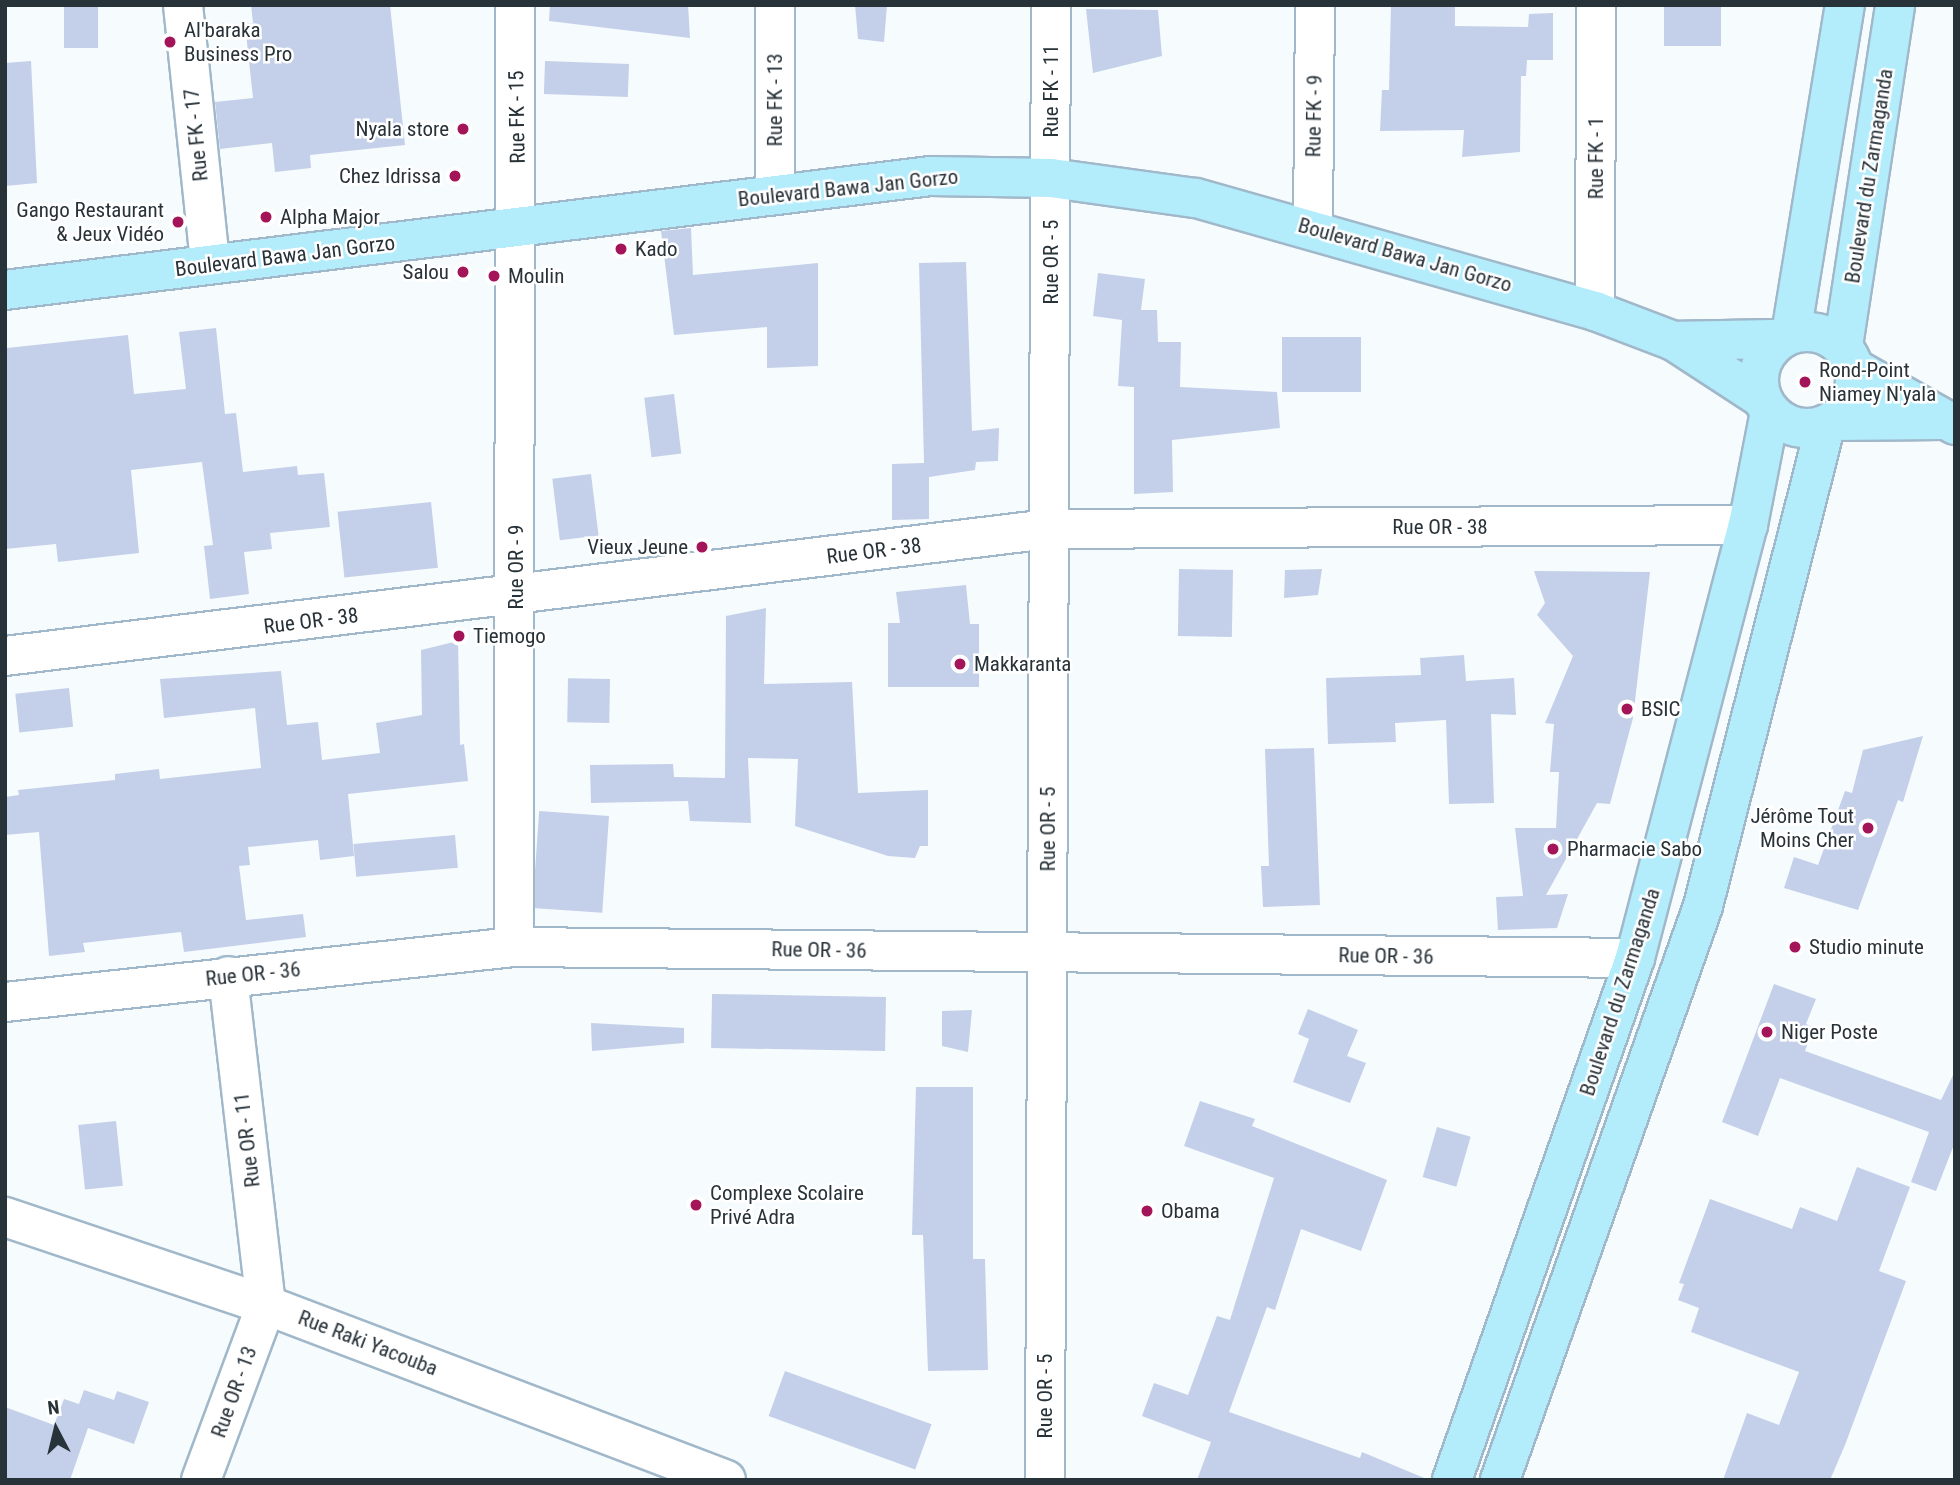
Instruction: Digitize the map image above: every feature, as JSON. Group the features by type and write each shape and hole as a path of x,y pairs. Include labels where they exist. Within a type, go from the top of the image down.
{"main road":[{"path":"1845,5 1785,336 1762,359 1766,405 1796,427 1829,423 1949,423"},
{"name":"Boulevard du Zarmaganda","path":"1848,357 1895,5"},
{"name":"Boulevard Bawa Jan Gorzo","path":"5,290 518,229 931,176 1051,178 1196,198 1313,228 1595,312 1674,341 1766,405"},
{"path":"1785,336 1819,333 1848,357 1949,423"},
{"name":"Boulevard Bawa Jan Gorzo","path":"1674,341 1785,336"},
{"path":"1500,1480 1703,906 1829,423 1849,404 1848,357"},
{"name":"Boulevard du Zarmaganda","path":"1452,1480 1635,958 1748,525 1766,405"}],"street":[{"name":"Rue FK - 17","path":"183,5 210,264"},
{"name":"Rue FK - 15","path":"515,5 518,229"},
{"name":"Rue FK - 13","path":"775,5 775,194"},
{"name":"Rue FK - 11","path":"1051,5 1051,178"},
{"name":"Rue FK - 9","path":"1313,228 1315,5"},
{"name":"Rue FK - 1","path":"1595,312 1596,5"},
{"name":"Rue OR - 5","path":"1045,1480 1051,178"},
{"name":"Rue OR - 9","path":"514,947 518,229"},
{"name":"Rue OR - 38","path":"5,656 516,597 1049,529 1748,525"},
{"name":"Rue OR - 36","path":"5,1002 514,947 1635,958"},
{"name":"Rue OR - 11","path":"228,976 266,1304"},
{"name":"Rue Raki Yacouba","path":"5,1217 266,1304 726,1480"},
{"name":"Rue OR - 13","path":"201,1480 266,1304"}],"building":[{"path":"64,5 98,5 98,48 64,48"},
{"path":"251,5 390,5 405,145 310,155 311,168 275,172 272,143 220,149 215,102 253,98 245,24 253,23"},
{"path":"550,5 688,5 690,38 549,21"},
{"path":"855,5 887,5 884,42 858,39"},
{"path":"1391,5 1455,5 1455,26 1528,27 1529,14 1553,13 1553,60 1527,60 1526,76 1521,76 1520,152 1462,157 1464,130 1380,131 1382,90 1389,90"},
{"path":"1664,5 1721,5 1721,46 1664,46"},
{"path":"1086,9 1158,10 1162,56 1093,73"},
{"path":"31,61 37,183 5,186 5,63"},
{"path":"545,61 629,64 628,97 544,94"},
{"path":"691,228 693,275 818,263 818,366 767,368 767,327 674,335 661,231"},
{"path":"966,262 972,431 999,428 998,461 976,462 975,470 929,477 929,519 892,520 892,464 924,463 919,263"},
{"path":"1098,273 1145,279 1141,310 1157,310 1158,342 1181,342 1180,387 1277,392 1280,428 1172,440 1173,492 1134,494 1134,387 1118,386 1122,320 1093,316"},
{"path":"216,328 225,414 236,413 243,472 297,466 298,475 324,473 330,527 270,533 272,549 244,552 249,594 210,599 204,546 213,545 202,462 131,470 139,553 58,562 56,544 5,549 7,348 128,335 134,394 186,389 179,332"},
{"path":"1282,337 1361,337 1361,392 1282,392"},
{"path":"674,394 681,454 652,457 644,398"},
{"path":"591,474 599,536 560,540 552,479"},
{"path":"431,502 438,568 344,577 338,512"},
{"path":"1179,569 1233,570 1232,637 1178,636"},
{"path":"1322,569 1318,595 1284,598 1285,570"},
{"path":"1534,571 1650,572 1633,718 1610,804 1597,803 1546,895 1568,894 1557,928 1498,930 1496,897 1523,896 1515,828 1556,828 1559,772 1550,772 1554,724 1545,723 1573,656 1537,615 1545,603"},
{"path":"966,585 970,624 979,624 979,687 888,687 888,623 900,623 896,592"},
{"path":"766,608 764,684 852,682 858,793 928,790 928,846 920,846 915,858 888,856 795,826 798,759 748,758 751,823 690,821 688,801 591,803 590,765 673,764 674,777 725,778 726,616"},
{"path":"458,641 460,745 464,744 468,781 348,794 354,856 320,860 318,840 248,847 250,865 239,866 246,920 303,914 306,937 184,952 181,932 83,943 85,952 49,956 39,832 5,835 5,797 19,795 18,790 115,780 115,774 159,769 160,779 261,768 255,708 164,718 160,679 281,671 287,725 318,722 322,760 380,753 376,723 422,715 421,650"},
{"path":"1464,655 1466,681 1514,678 1516,715 1491,714 1494,803 1449,804 1446,720 1395,723 1396,742 1328,744 1326,678 1421,675 1420,658"},
{"path":"568,678 610,679 609,723 567,722"},
{"path":"69,688 73,727 19,732 15,694"},
{"path":"1923,736 1903,802 1898,800 1858,910 1784,888 1794,857 1818,865 1845,791 1852,793 1863,750"},
{"path":"1314,748 1320,905 1263,907 1261,866 1269,866 1265,749"},
{"path":"539,811 609,816 602,913 532,908"},
{"path":"455,835 458,868 356,877 353,844"},
{"path":"1774,984 1816,999 1806,1024 1814,1027 1805,1051 1941,1100 1955,1071 1955,1142 1936,1191 1911,1182 1929,1132 1780,1078 1758,1136 1722,1122"},
{"path":"712,994 886,997 885,1051 711,1048"},
{"path":"1308,1009 1358,1030 1347,1056 1366,1063 1350,1103 1293,1082 1309,1039 1298,1034"},
{"path":"972,1010 968,1052 942,1046 942,1011"},
{"path":"591,1023 684,1028 684,1043 592,1051"},
{"path":"916,1087 973,1087 973,1259 985,1259 988,1370 928,1371 923,1235 912,1235"},
{"path":"1200,1101 1255,1119 1252,1126 1387,1180 1361,1251 1301,1229 1275,1310 1267,1307 1229,1412 1360,1458 1362,1452 1429,1480 1197,1480 1211,1442 1142,1416 1154,1383 1188,1395 1217,1316 1230,1320 1274,1178 1184,1146"},
{"path":"116,1121 123,1186 85,1190 78,1125"},
{"path":"1437,1127 1471,1137 1456,1187 1423,1177"},
{"path":"1857,1167 1910,1187 1879,1271 1906,1281 1845,1445 1830,1480 1723,1480 1747,1413 1779,1425 1799,1372 1691,1332 1699,1308 1678,1300 1684,1284 1679,1283 1710,1199 1792,1229 1800,1207 1837,1221"},
{"path":"785,1371 932,1424 915,1469 769,1416"},
{"path":"84,1390 114,1400 117,1391 149,1402 134,1444 88,1428 70,1480 5,1480 5,1407 54,1425 64,1399 79,1404"}],"place":[{"name":"Al'baraka Business Pro","path":"170,42"},
{"name":"Nyala store","path":"463,129"},
{"name":"Chez Idrissa","path":"455,176"},
{"name":"Alpha Major","path":"266,217"},
{"name":"Gango Restaurant & Jeux Vidéo","path":"178,222"},
{"name":"Kado","path":"621,249"},
{"name":"Salou","path":"463,272"},
{"name":"Moulin","path":"494,276"},
{"name":"Rond-Point Niamey N'yala","path":"1805,382"},
{"name":"Vieux Jeune","path":"702,547"},
{"name":"Tiemogo","path":"459,636"},
{"name":"Makkaranta","path":"960,664"},
{"name":"BSIC","path":"1627,709"},
{"name":"Jérôme Tout Moins Cher","path":"1868,828"},
{"name":"Pharmacie Sabo","path":"1553,849"},
{"name":"Studio minute","path":"1795,947"},
{"name":"Niger Poste","path":"1767,1032"},
{"name":"Complexe Scolaire Privé Adra","path":"696,1205"},
{"name":"Obama","path":"1147,1211"}]}
